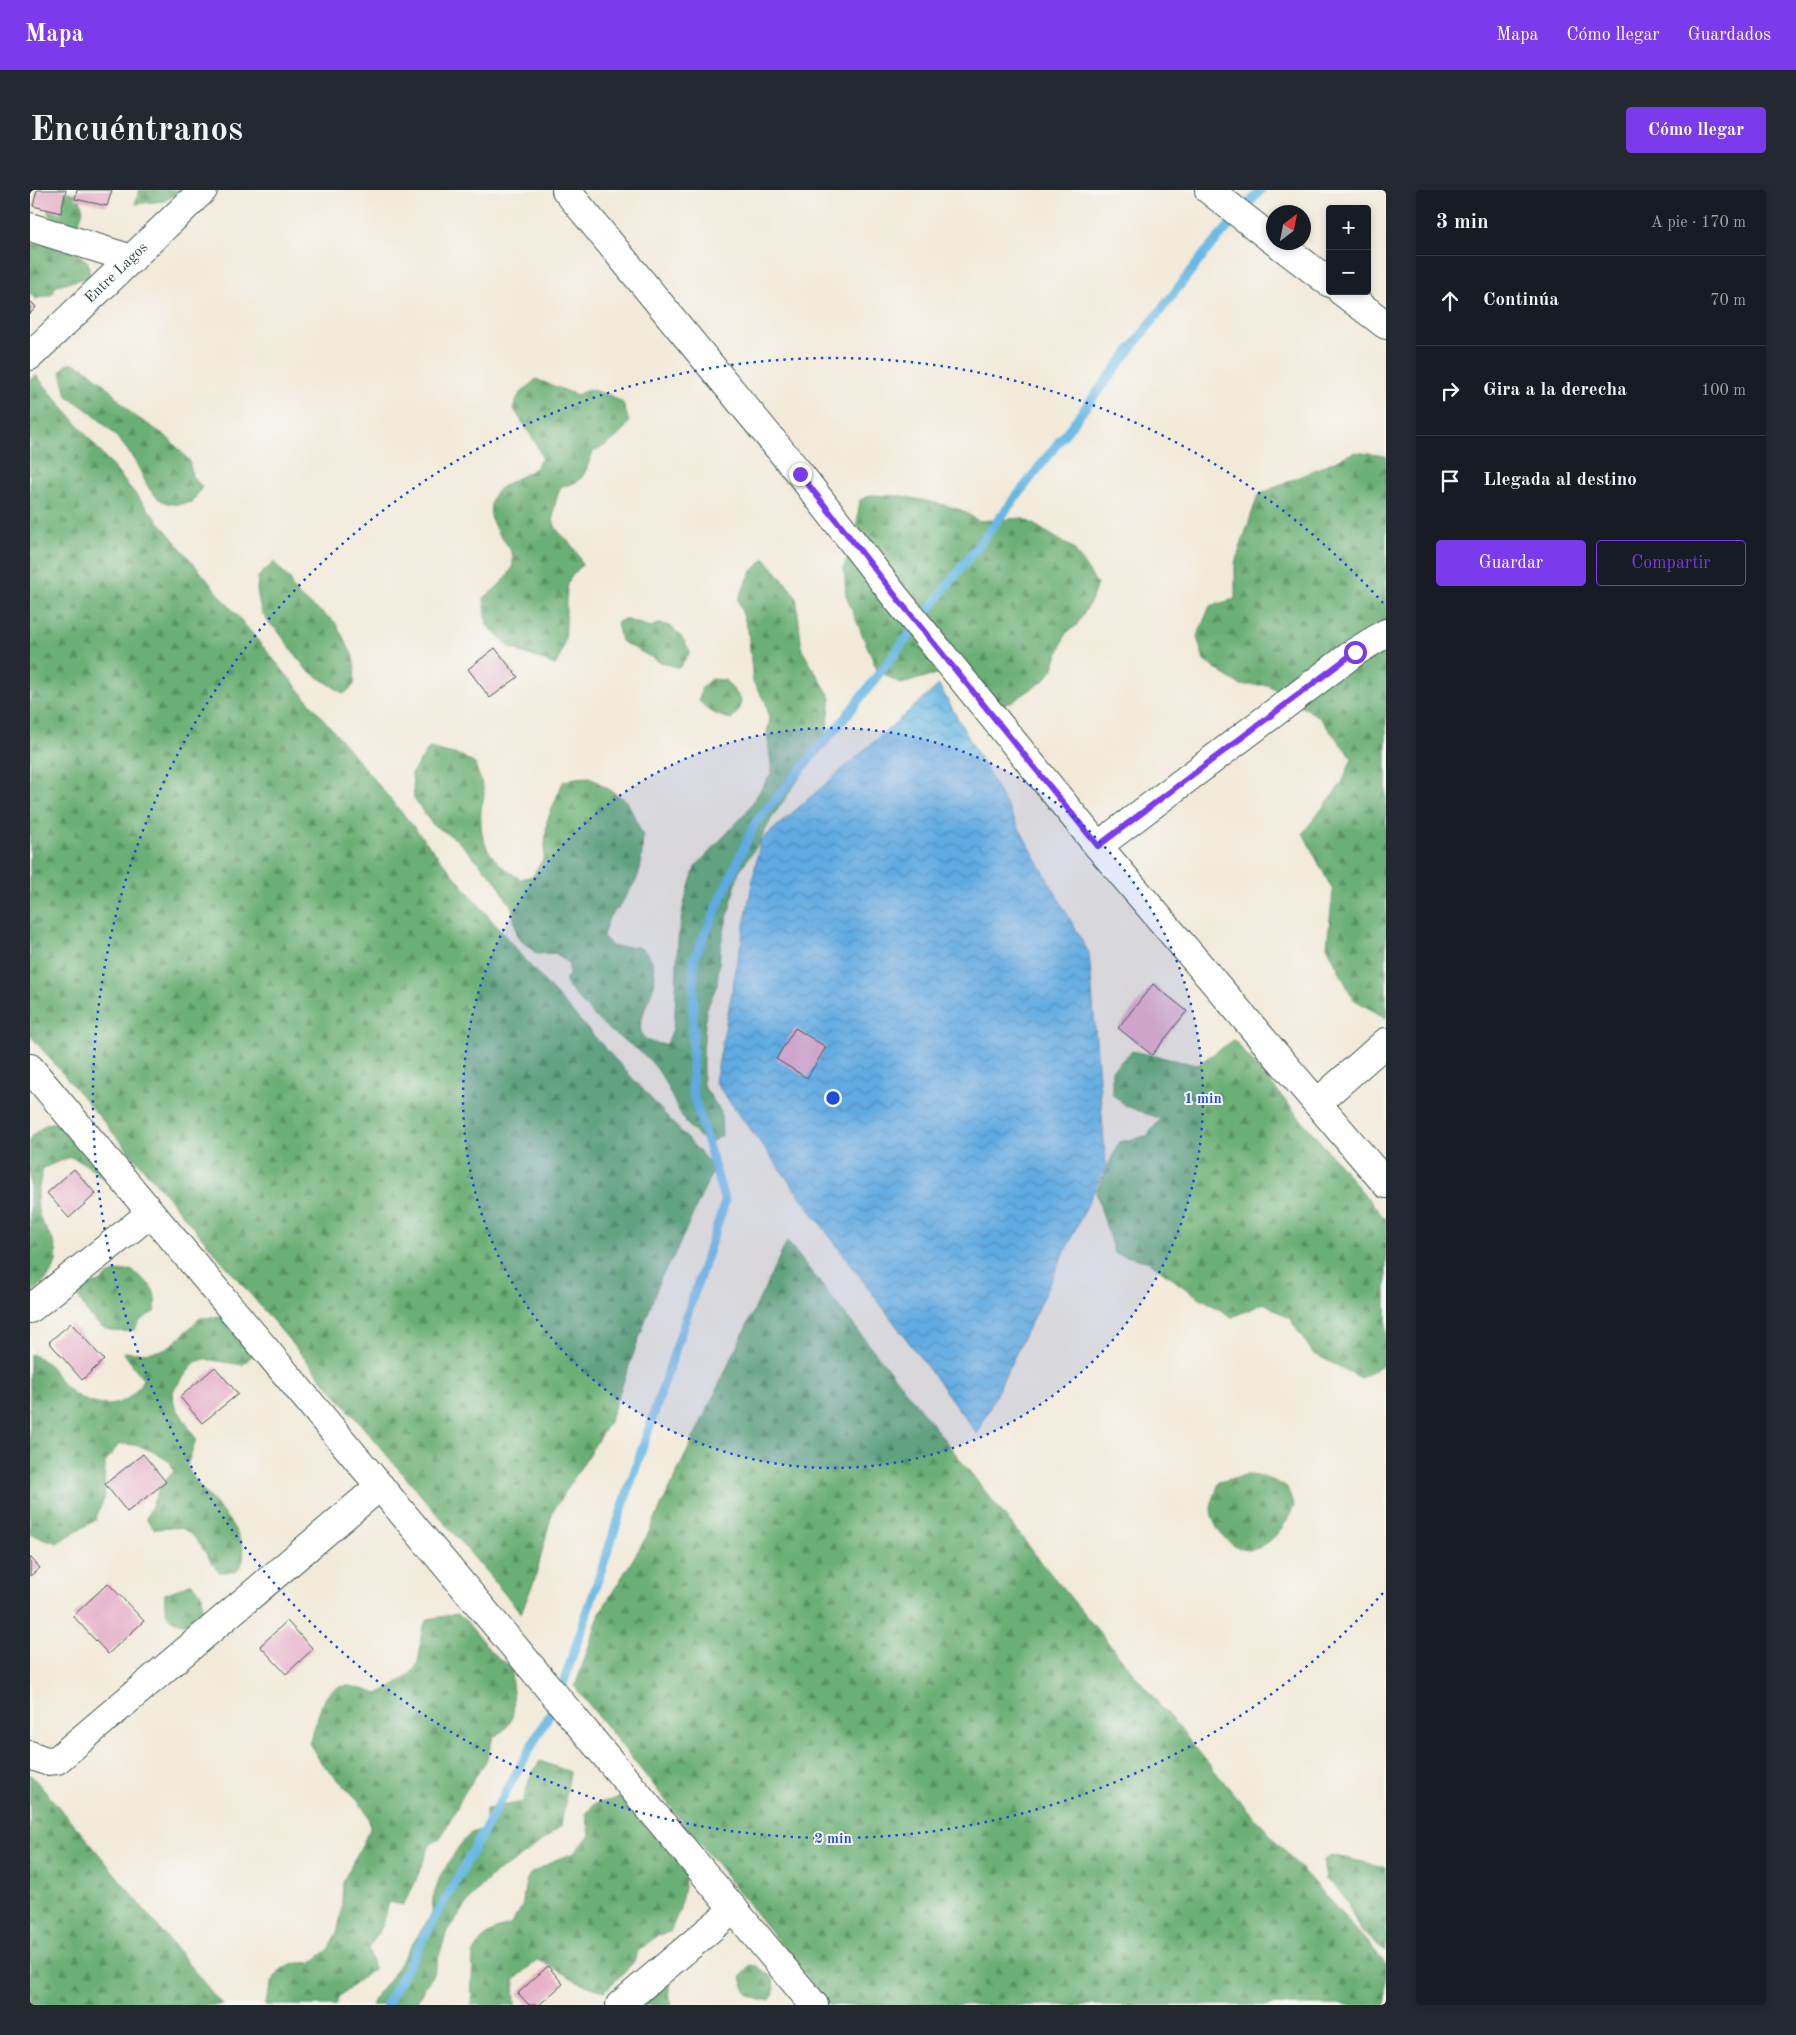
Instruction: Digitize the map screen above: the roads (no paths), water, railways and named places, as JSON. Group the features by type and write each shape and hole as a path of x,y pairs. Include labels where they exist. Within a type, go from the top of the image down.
{"street":[{"name":"Entre Lagos","path":"30,356 204,190"},
{"path":"566,190 800,474 898,599 1098,846 1386,1184"},
{"path":"1209,190 1266,235"},
{"path":"30,227 132,259"},
{"path":"1286,250 1326,280"},
{"path":"1346,295 1386,325"},
{"path":"1098,846 1355,652 1386,633"},
{"path":"1317,1104 1386,1042"},
{"path":"30,1068 814,2005"},
{"path":"30,1310 151,1213"},
{"path":"30,1755 46,1761 57,1760 380,1486"},
{"path":"620,2005 734,1909"}],"water":[{"path":"939,685 1089,953 1106,1166 977,1434 715,1082 760,841"}],"waterway":[{"path":"386,2005 558,1699 725,1202 692,1090 694,958 755,823 844,719 1205,253 1261,190"}]}
